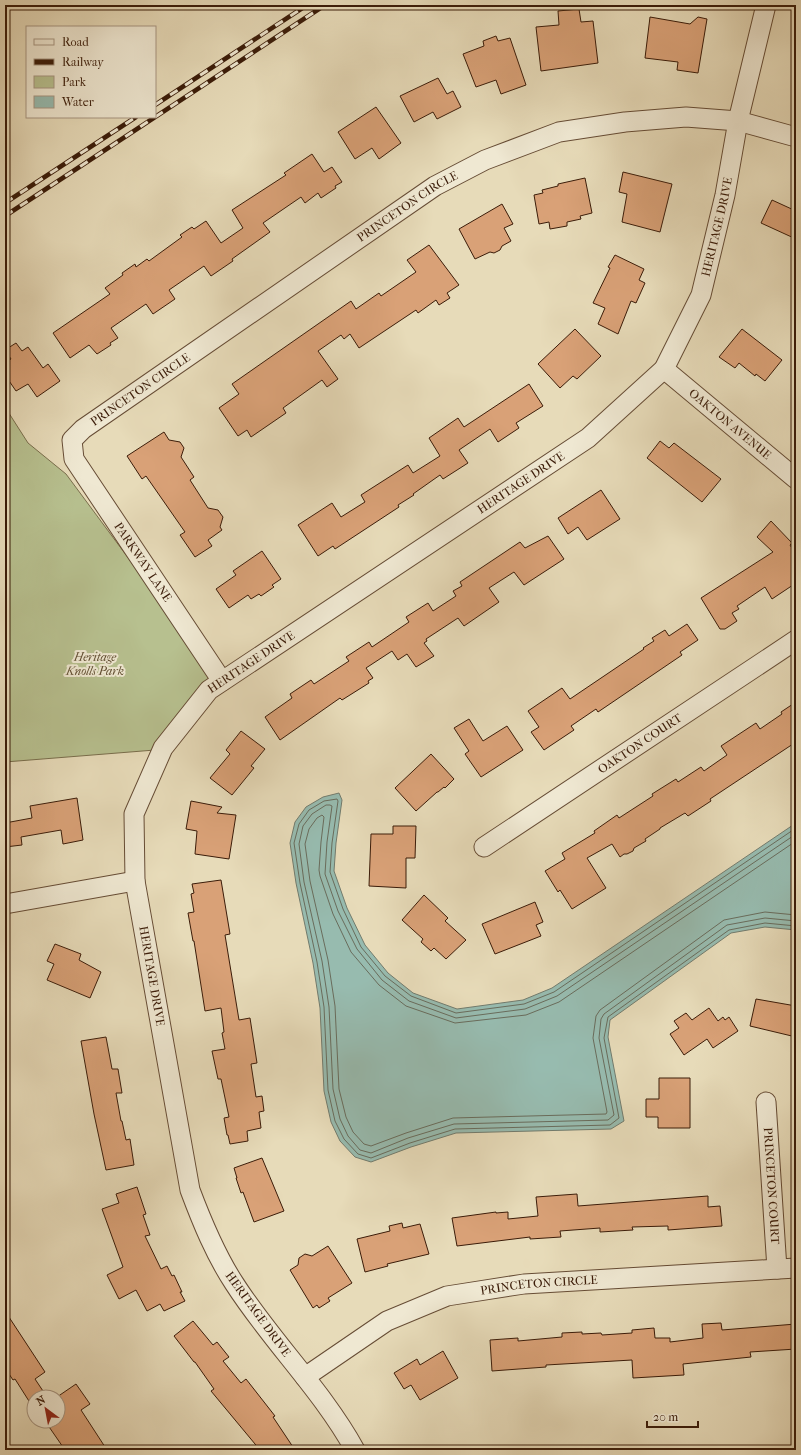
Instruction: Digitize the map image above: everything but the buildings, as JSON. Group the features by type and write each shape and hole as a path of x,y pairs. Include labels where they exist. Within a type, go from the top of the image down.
{"street":[{"name":"HERITAGE DRIVE","path":"355,1450 343,1429 246,1300 224,1268 203,1225 190,1190 135,880 134,814 163,748 209,690 588,438 664,369 701,295 725,195 738,121 766,5"},
{"name":"PRINCETON CIRCLE","path":"72,440 83,429 435,186 485,160 559,132 625,122 686,117 738,121 796,137"},
{"name":"OAKTON AVENUE","path":"664,369 796,479"},
{"name":"PARKWAY LANE","path":"72,440 74,459 222,681"},
{"name":"OAKTON COURT","path":"484,847 796,640"},
{"path":"5,904 135,880"},
{"name":"PRINCETON COURT","path":"766,1102 777,1269"},
{"name":"PRINCETON CIRCLE","path":"305,1377 387,1321 447,1296 524,1284 796,1268"}],"green space":[{"name":"Heritage Knolls Park","path":"5,407 28,443 66,474 218,679 155,750 5,762"}],"water":[{"path":"339,793 342,800 334,871 347,908 365,945 388,973 413,993 457,1009 523,1000 552,988 796,823 796,930 765,927 731,933 610,1020 608,1037 624,1121 611,1129 456,1133 411,1147 371,1162 355,1157 340,1141 331,1122 324,1091 320,1008 313,963 296,883 290,843 295,822 306,807 323,797"}],"railway":[{"path":"156,104 307,5"},
{"path":"156,116 325,5"},
{"path":"5,203 134,118"},
{"path":"5,216 154,118"}]}
